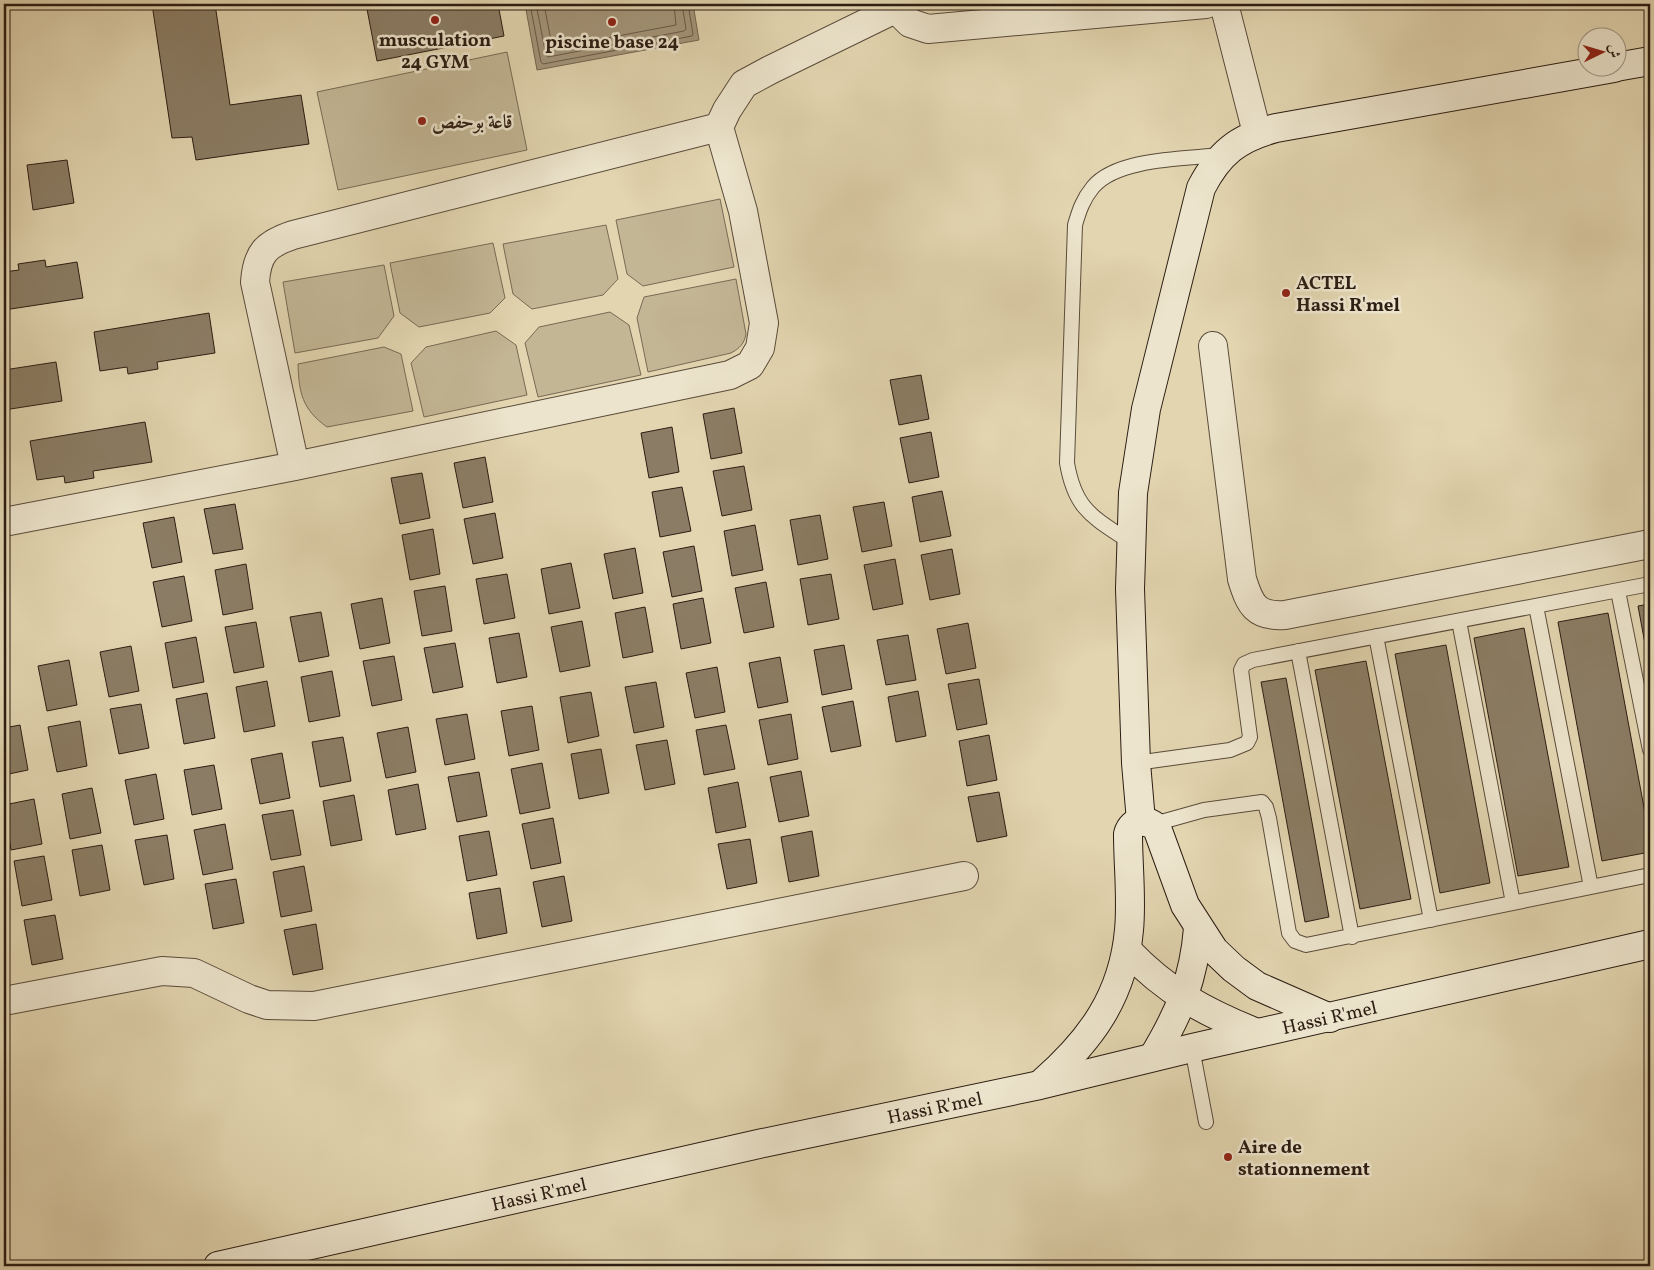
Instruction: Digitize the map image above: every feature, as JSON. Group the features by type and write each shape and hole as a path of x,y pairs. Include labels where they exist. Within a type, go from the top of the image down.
{"street":[{"path":"4,522 295,466 730,375 750,365 760,348 764,323 742,211 719,127 727,110 744,84 893,6 910,23 928,29 1206,4"},
{"path":"1224,4 1257,133"},
{"path":"1626,65 1650,61"},
{"path":"1330,1018 1257,986 1234,969 1214,950 1198,928 1185,905 1161,836 1147,823 1136,763 1130,542 1133,493 1146,409 1201,188 1210,170 1223,155 1239,142 1257,133 1576,74"},
{"path":"295,466 255,282 256,264 264,250 278,240 293,235 719,127"},
{"path":"1213,346 1242,579 1248,599 1259,611 1271,616 1286,615 1650,544"},
{"path":"1040,1085 1067,1061 1089,1037 1106,1010 1118,981 1127,950 1129,928 1128,834 1131,827 1147,823"},
{"path":"5,1002 162,971 194,973 249,999 267,1005 314,1006 964,876"},
{"path":"1153,1057 1184,999 1196,952 1198,928"},
{"name":"Hassi R'mel","path":"218,1266 763,1143 1040,1085 1153,1057 1650,944"},
{"path":"1127,950 1150,973 1184,999 1219,1018 1257,1033"}],"lane":[{"path":"1130,542 1093,518 1080,504 1070,482 1067,464 1074,225 1081,204 1090,192 1111,173 1130,166 1223,155"},
{"path":"1136,763 1242,747 1250,737 1241,670 1244,664 1253,660 1650,584"},
{"path":"1618,591 1650,750"},
{"path":"1536,606 1591,887"},
{"path":"1459,621 1513,903"},
{"path":"1376,636 1431,920"},
{"path":"1298,651 1352,937"},
{"path":"1147,823 1204,810 1262,802 1268,813 1289,932 1295,941 1306,945 1650,875"},
{"path":"1192,1048 1206,1122"}],"shaded area":[{"name":"قاعة بوحفص","path":"507,52 527,150 338,190 317,92"},
{"path":"720,199 734,267 643,286 627,274 616,220"},
{"path":"606,225 618,279 603,295 532,309 513,294 503,244"},
{"path":"493,243 505,298 490,313 419,327 400,313 390,263"},
{"path":"384,265 394,316 378,338 295,353 283,282"},
{"path":"736,279 746,334 741,345 731,353 648,372 637,318 644,297"},
{"path":"610,312 629,325 641,375 538,397 525,343 539,327"},
{"path":"496,331 516,345 527,395 424,417 411,363 426,347"},
{"path":"384,347 401,354 413,411 327,427 312,414 301,392 298,364"}],"water":[{"name":"piscine base 24","path":"525,4 693,4 699,40 537,70"}],"building":[{"path":"152,4 215,4 230,105 301,95 309,144 196,160 192,137 172,138"},
{"name":"musculation 24 GYM","path":"366,4 498,4 504,36 377,61"},
{"path":"67,160 74,203 33,210 27,165"},
{"path":"45,260 46,267 77,262 83,298 4,310 4,272 19,270 18,264"},
{"path":"209,313 215,353 157,362 158,369 128,374 127,367 100,371 94,332"},
{"path":"56,362 62,401 4,410 4,370"},
{"path":"921,375 929,419 899,425 890,380"},
{"path":"734,408 742,453 711,459 703,414"},
{"path":"145,422 152,462 93,471 94,478 65,483 64,476 37,480 30,441"},
{"path":"672,427 679,472 649,478 641,433"},
{"path":"931,432 939,477 909,483 900,438"},
{"path":"485,457 493,502 463,508 454,463"},
{"path":"744,466 752,510 722,516 713,471"},
{"path":"422,473 430,518 400,524 391,478"},
{"path":"682,487 691,531 660,537 652,492"},
{"path":"942,491 951,536 920,542 912,497"},
{"path":"884,502 892,546 862,552 853,507"},
{"path":"235,504 243,549 213,554 204,509"},
{"path":"495,513 503,558 473,564 464,519"},
{"path":"820,515 828,559 798,565 790,520"},
{"path":"174,517 182,562 152,568 143,523"},
{"path":"755,525 763,570 732,576 724,531"},
{"path":"433,529 440,574 410,580 402,535"},
{"path":"694,546 702,591 672,597 663,552"},
{"path":"635,548 643,593 613,599 604,554"},
{"path":"952,549 960,594 930,600 921,555"},
{"path":"895,559 903,604 873,610 864,565"},
{"path":"571,563 580,608 549,614 541,569"},
{"path":"246,564 253,609 223,615 215,570"},
{"path":"507,574 515,618 484,624 476,579"},
{"path":"831,574 839,619 808,625 800,579"},
{"path":"184,576 192,621 162,627 153,582"},
{"path":"766,582 774,627 744,633 735,588"},
{"path":"445,586 452,631 422,636 414,591"},
{"path":"382,598 390,643 360,649 351,604"},
{"path":"703,598 711,643 681,649 673,604"},
{"path":"1650,604 1650,671 1638,606"},
{"path":"645,607 653,652 623,658 615,613"},
{"path":"321,612 329,656 299,662 290,617"},
{"path":"1608,613 1650,840 1650,852 1602,861 1558,622"},
{"path":"582,621 590,666 560,672 551,627"},
{"path":"256,622 264,667 234,673 225,627"},
{"path":"968,623 976,668 946,674 937,629"},
{"path":"1524,628 1569,867 1518,876 1474,638"},
{"path":"519,633 527,677 497,683 489,638"},
{"path":"908,635 916,680 886,685 877,640"},
{"path":"196,637 204,682 173,688 165,643"},
{"path":"455,643 463,687 433,693 424,648"},
{"path":"844,645 852,689 822,695 814,650"},
{"path":"1446,645 1490,883 1440,893 1395,654"},
{"path":"131,646 139,691 109,697 100,652"},
{"path":"394,656 402,700 372,706 363,661"},
{"path":"780,657 788,702 758,708 749,663"},
{"path":"69,660 77,705 47,711 38,666"},
{"path":"1366,661 1411,899 1360,909 1315,670"},
{"path":"717,667 725,712 695,718 686,673"},
{"path":"332,671 340,716 309,722 301,677"},
{"path":"1286,678 1329,917 1305,922 1261,682"},
{"path":"979,679 987,724 957,730 948,684"},
{"path":"267,681 275,726 244,732 236,687"},
{"path":"656,682 664,727 634,733 625,687"},
{"path":"918,691 926,736 896,742 888,697"},
{"path":"591,692 599,736 568,743 560,697"},
{"path":"207,693 215,738 184,744 176,699"},
{"path":"853,701 861,746 831,752 822,707"},
{"path":"141,704 149,748 119,754 110,709"},
{"path":"532,706 539,750 509,756 501,711"},
{"path":"467,714 475,759 445,765 436,719"},
{"path":"791,714 798,759 768,765 759,720"},
{"path":"80,721 87,766 57,772 48,727"},
{"path":"20,725 28,770 4,775 4,728"},
{"path":"726,725 735,769 704,775 696,730"},
{"path":"408,727 416,772 386,778 377,733"},
{"path":"989,735 997,780 967,786 959,741"},
{"path":"343,737 351,781 320,787 312,742"},
{"path":"667,740 675,784 645,790 636,745"},
{"path":"601,749 609,793 579,799 571,754"},
{"path":"282,753 290,798 260,804 251,759"},
{"path":"542,763 550,808 520,814 511,769"},
{"path":"214,765 222,809 192,815 184,770"},
{"path":"801,771 809,816 779,822 770,777"},
{"path":"479,772 487,816 457,822 448,777"},
{"path":"156,774 164,819 134,825 125,780"},
{"path":"738,782 746,827 716,833 708,788"},
{"path":"418,784 426,829 396,835 388,790"},
{"path":"92,788 101,833 70,839 62,794"},
{"path":"999,792 1007,836 977,842 968,797"},
{"path":"354,795 362,840 331,846 323,801"},
{"path":"34,799 42,844 11,850 4,805"},
{"path":"293,810 301,855 271,860 262,815"},
{"path":"553,818 561,863 531,869 522,824"},
{"path":"225,824 233,869 203,875 194,830"},
{"path":"489,831 497,875 467,881 459,836"},
{"path":"812,831 819,876 789,882 781,837"},
{"path":"167,835 174,879 144,885 135,840"},
{"path":"750,839 757,883 727,889 718,844"},
{"path":"102,845 110,890 80,896 72,850"},
{"path":"44,856 52,900 22,906 14,861"},
{"path":"304,866 312,911 281,917 273,872"},
{"path":"564,876 572,921 542,927 533,882"},
{"path":"236,879 244,923 213,929 205,884"},
{"path":"500,888 507,933 477,939 469,893"},
{"path":"55,915 63,959 32,965 24,920"},
{"path":"316,924 323,969 293,975 284,930"}],"place":[{"name":"musculation 24 GYM","path":"435,20"},
{"name":"piscine base 24","path":"612,22"},
{"name":"قاعة بوحفص","path":"422,121"},
{"name":"ACTEL Hassi R'mel","path":"1286,293"},
{"name":"Aire de stationnement","path":"1228,1157"}]}
